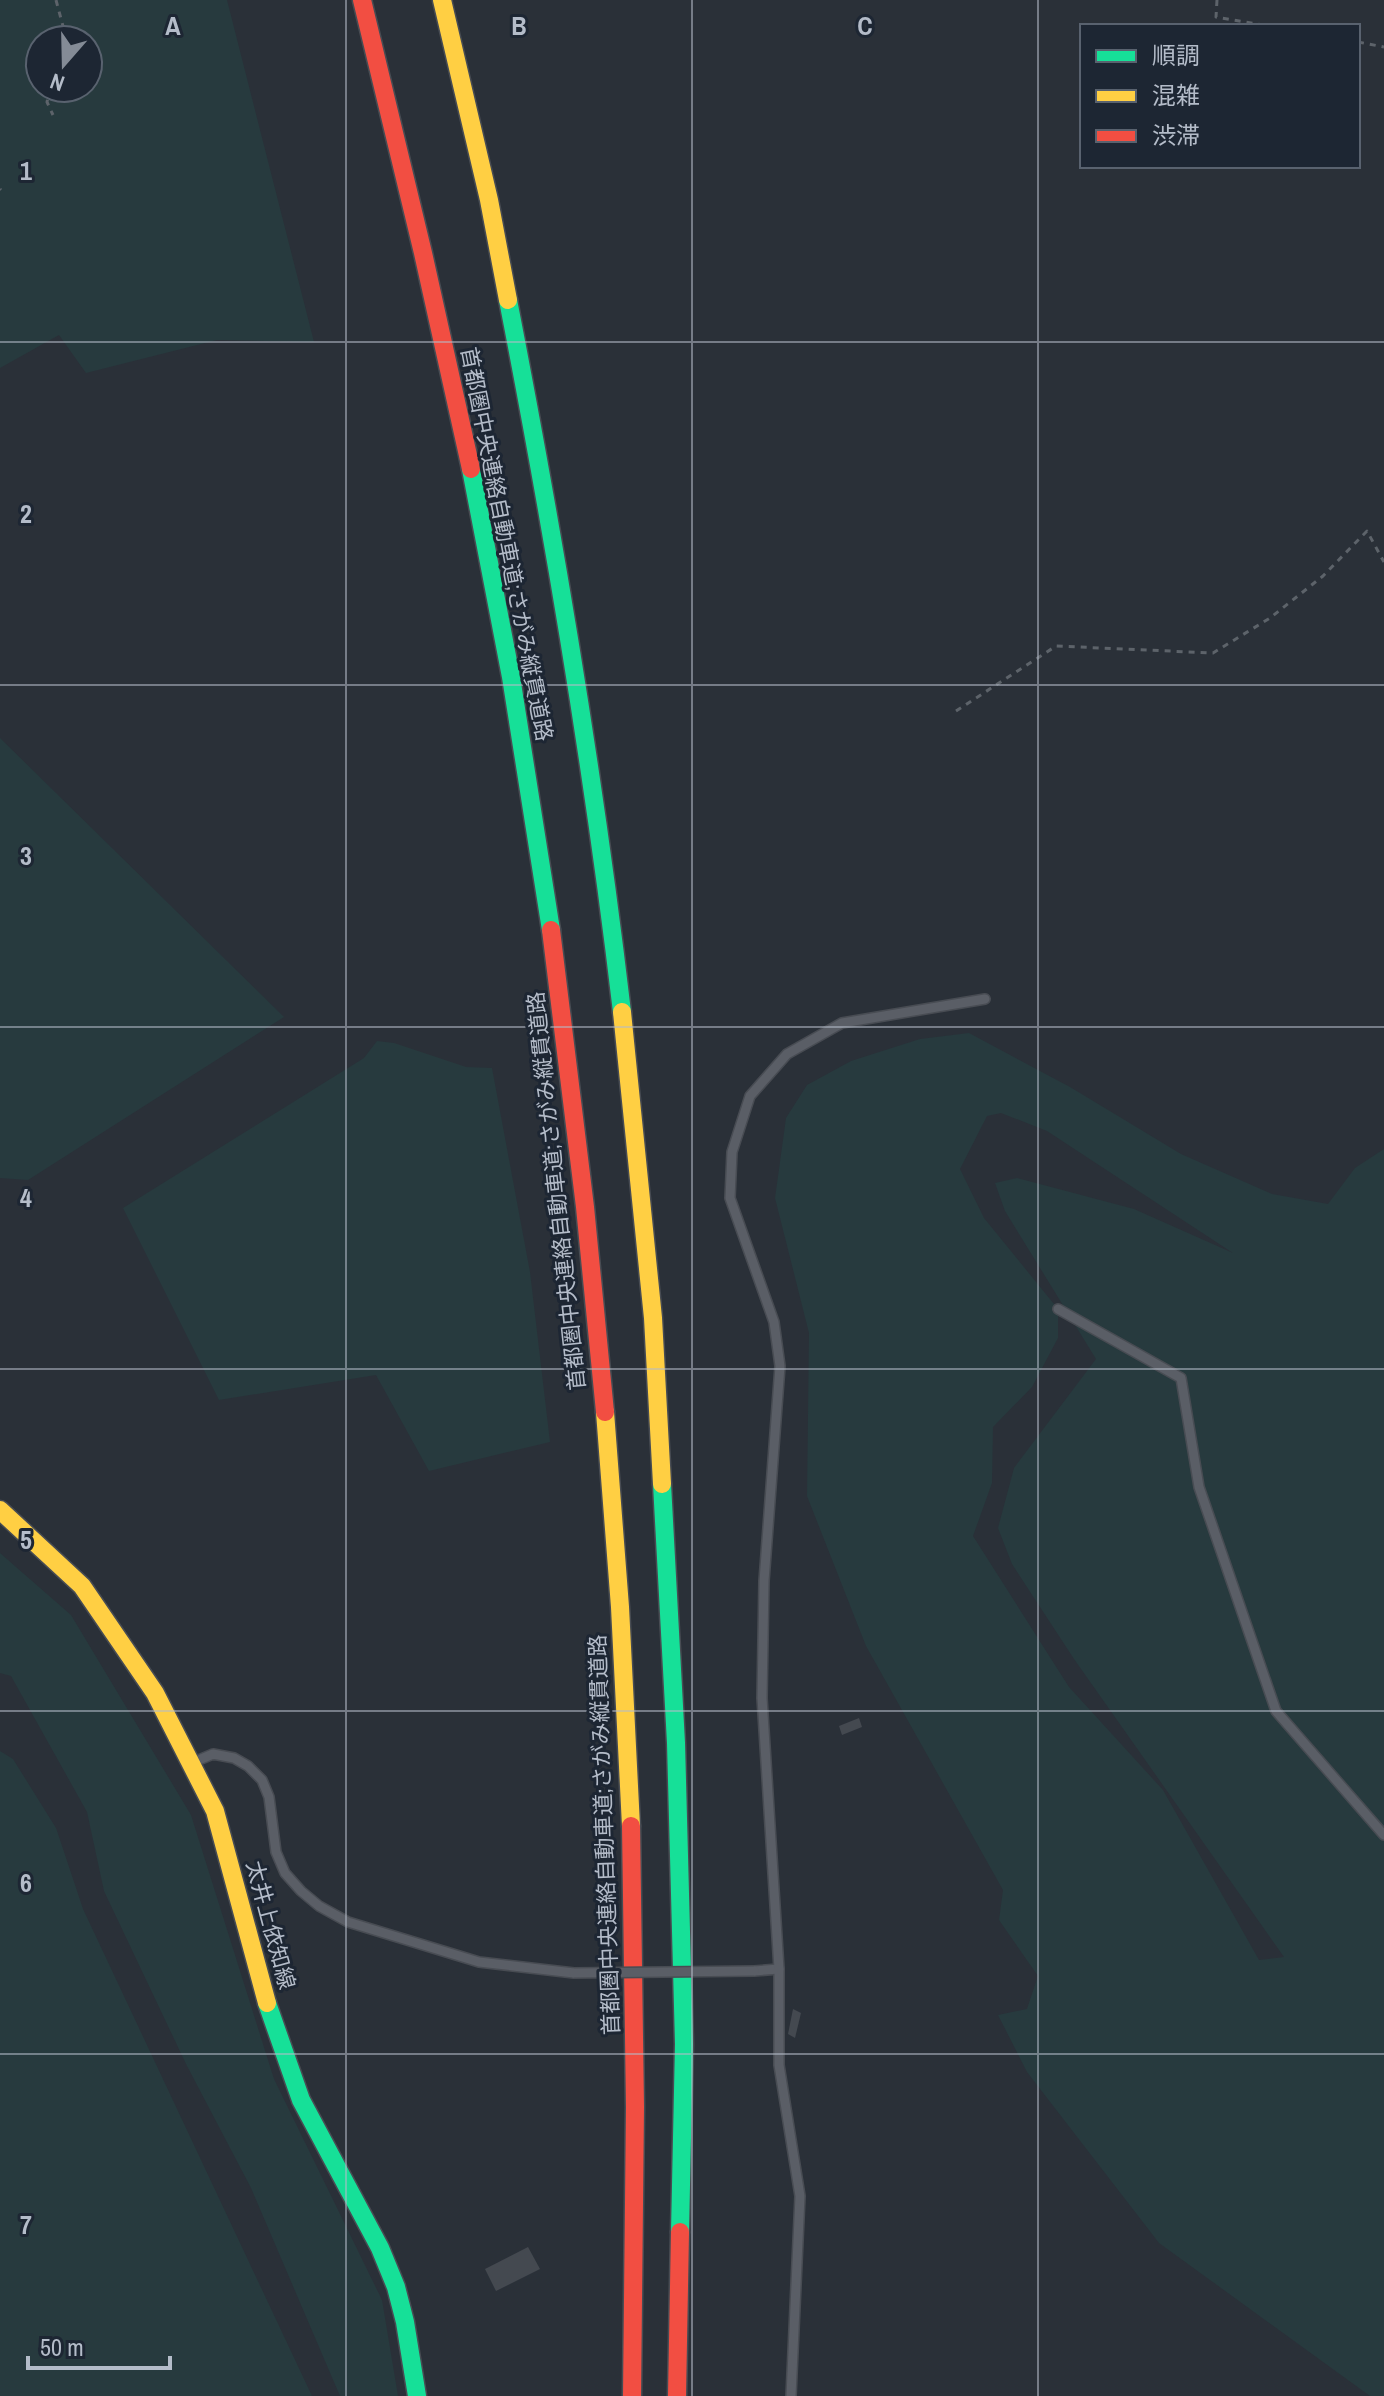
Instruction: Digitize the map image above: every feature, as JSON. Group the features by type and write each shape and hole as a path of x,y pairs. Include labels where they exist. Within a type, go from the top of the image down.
{"main road":[{"name":"首都圏中央連絡自動車道;さがみ縦貫道路","path":"362,0 415,209 469,454 511,678 573,1107 614,1516 629,1746 635,2043 632,2396"},
{"name":"首都圏中央連絡自動車道;さがみ縦貫道路","path":"442,0 489,200 547,498 604,858 634,1123 653,1318 676,1743 684,2044 677,2396"},
{"name":"太井上依知線","path":"0,1510 82,1586 155,1693 215,1811 270,2015 301,2100 380,2248 396,2287 417,2396"}],"lane":[{"path":"791,2396 800,2196 779,2065 779,1969 762,1698 764,1581 780,1366 774,1322 730,1198 732,1152 750,1096 787,1054 842,1023 985,999"},
{"path":"1058,1309 1181,1378 1199,1487 1276,1711 1384,1835"},
{"path":"191,1762 213,1754 234,1758 262,1780 269,1797 276,1852 285,1873 301,1891 348,1922 479,1962 574,1973 779,1969"}],"path":[{"path":"56,0 62,24"},
{"path":"1217,0 1216,17 1256,24"},
{"path":"1360,42 1384,47"},
{"path":"48,104 53,115"},
{"path":"956,711 1056,646 1213,653 1270,618 1323,576 1367,531 1384,562"}],"green space":[{"path":"0,0 227,0 314,342 217,340 86,373 59,335 0,368"},
{"path":"0,738 284,1017 28,1180 0,1178"},
{"path":"969,1033 1070,1087 1181,1154 1272,1194 1328,1204 1355,1168 1384,1149 1384,2396 1370,2396 1159,2243 1027,2072 998,2015 1027,2009 1038,1976 999,1920 1003,1890 866,1646 807,1496 809,1333 775,1198 786,1118 807,1085 851,1061 920,1039","holes":["1001,1113 1047,1131 1233,1253 1134,1209 1017,1178 995,1183 1005,1211 1096,1359 1014,1468 998,1528 1012,1564 1074,1659 1284,1957 1259,1960 1163,1790 1069,1687 973,1536 992,1483 993,1427 1032,1387 1058,1338 1058,1309 984,1218 960,1169 987,1116"]},
{"path":"377,1041 394,1043 466,1067 492,1068 530,1272 550,1442 429,1471 376,1375 219,1400 123,1208 364,1058"},
{"path":"0,1553 71,1615 191,1815 274,2079 382,2300 398,2396 340,2396 251,2188 186,2064 104,1891 87,1812 11,1676 0,1673"},
{"path":"0,1751 13,1759 56,1828 83,1909 312,2396 0,2396"}],"building":[{"path":"859,1718 862,1727 842,1735 839,1726"},
{"path":"793,2009 801,2013 795,2038 788,2034"},
{"path":"528,2247 540,2269 496,2291 485,2269"}],"traffic: fast":[{"path":"508,300 572,655 622,1012"},
{"path":"471,469 511,677 551,930"},
{"path":"662,1484 676,1743 684,2044 680,2232"},
{"path":"267,2003 301,2100 380,2248 396,2287 417,2396"}],"traffic: slow":[{"path":"442,0 489,200 508,300"},
{"path":"622,1012 653,1318 662,1484"},
{"path":"605,1412 620,1607 631,1826"},
{"path":"0,1510 82,1586 155,1693 215,1811 267,2003"}],"traffic: jam":[{"path":"362,0 471,469"},
{"path":"551,930 585,1207 605,1412"},
{"path":"631,1826 635,2107 632,2396"},
{"path":"677,2396 680,2232"}]}
